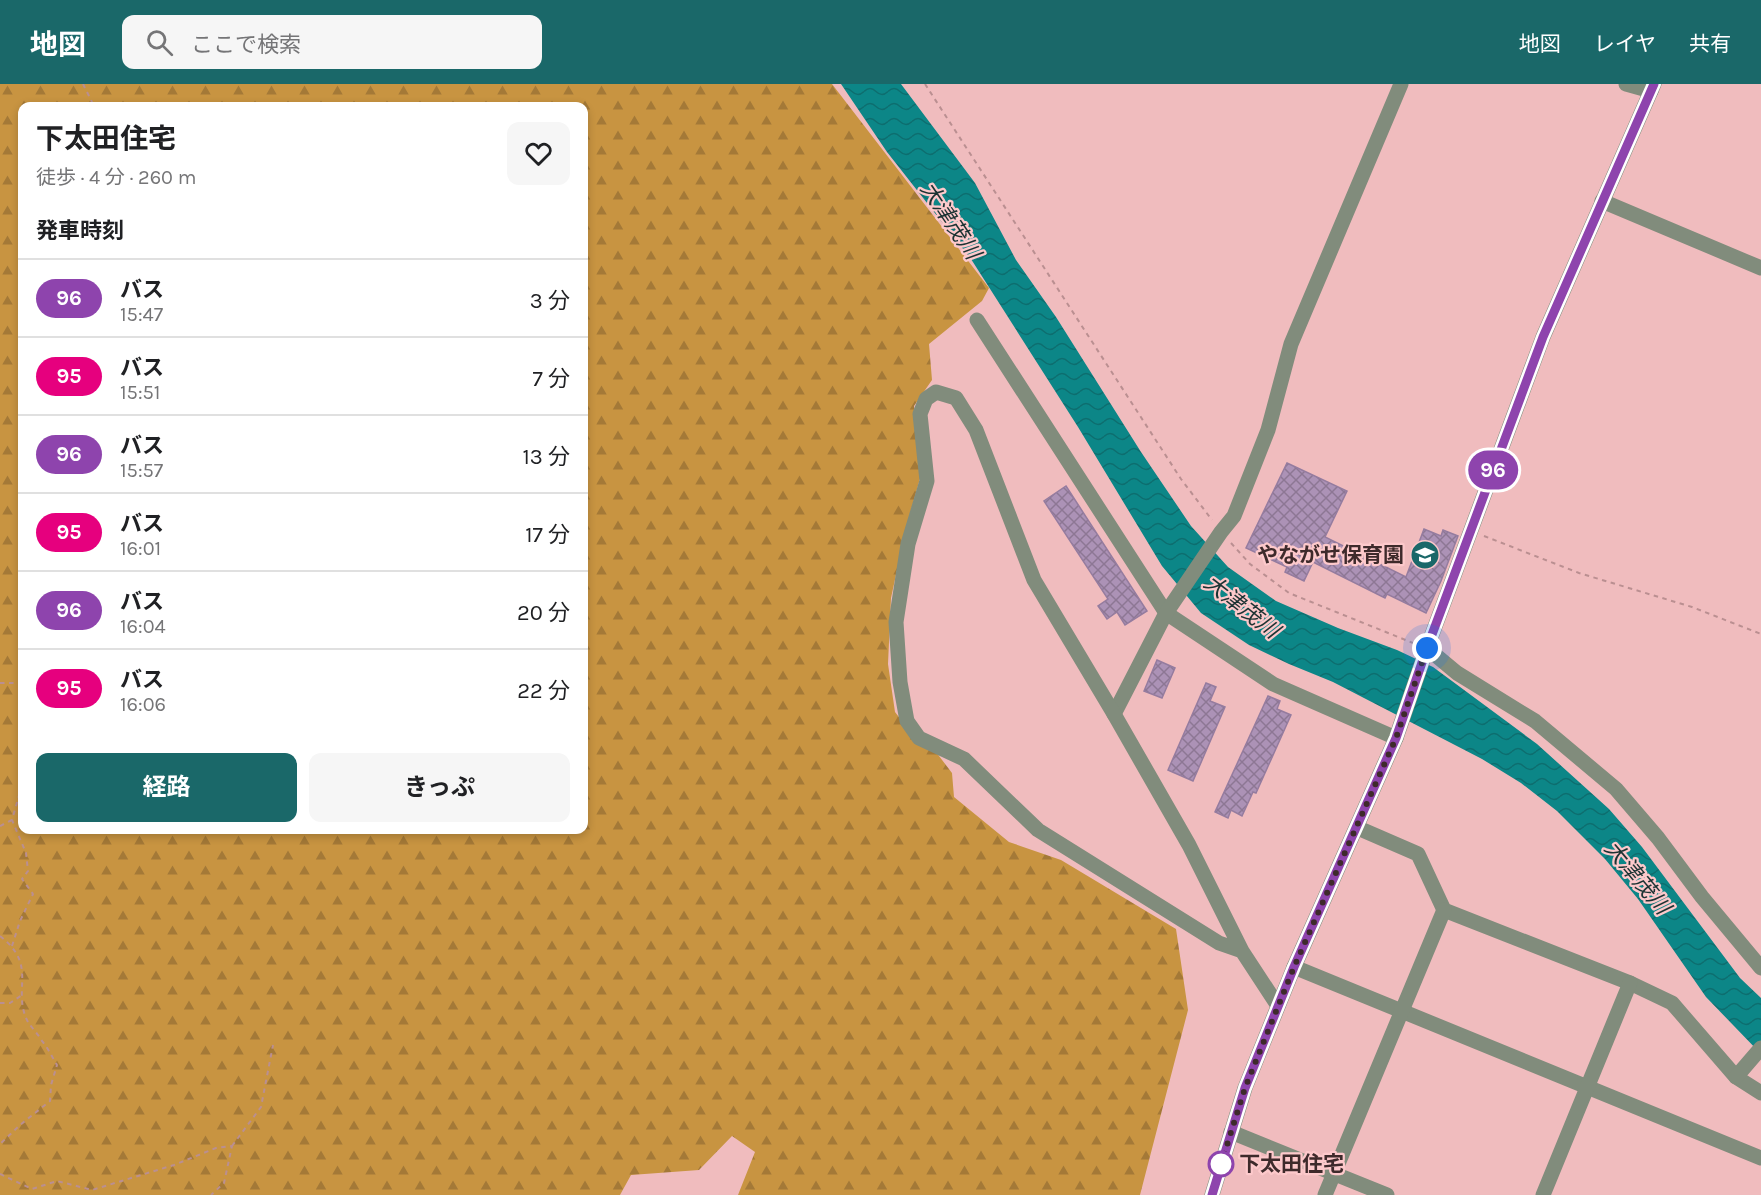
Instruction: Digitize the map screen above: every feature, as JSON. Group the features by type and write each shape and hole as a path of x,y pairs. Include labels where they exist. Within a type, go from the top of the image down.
{"street":[{"path":"1114,714 1166,613 1234,516 1264,441 1291,344 1401,84"},
{"path":"1212,1195 1245,1088 1294,967 1358,828 1396,738 1427,648 1543,337 1653,88 1626,84"},
{"path":"1602,201 1761,268"},
{"path":"977,320 1166,613 1273,684 1396,738"},
{"path":"1242,951 1219,943 1038,830 964,759 919,738 908,721 900,682 896,622 908,544 927,481 920,414 926,399 936,392 956,398 976,430 1034,580 1189,845 1242,951 1278,1006"},
{"path":"1427,648 1457,673 1535,721 1616,789 1761,968"},
{"path":"1358,828 1418,854 1444,910 1630,983 1672,1003 1736,1077 1761,1093"},
{"path":"1325,1195 1444,910"},
{"path":"1294,967 1761,1158"},
{"path":"1543,1195 1630,983"},
{"path":"1736,1077 1761,1048"},
{"path":"1231,1132 1387,1195"}],"path":[{"path":"82,84 92,102"},
{"path":"925,84 1181,479 1221,532 1250,564 1289,593 1427,648"},
{"path":"1471,530 1526,554 1579,573 1692,607 1761,634"},
{"path":"0,683 18,683"},
{"path":"12,945 33,894 22,879 28,871 26,853 12,820 18,799"},
{"path":"0,826 12,820"},
{"path":"0,936 12,945 23,969 22,995 27,1021 45,1043 57,1065 51,1085 50,1101 0,1144"},
{"path":"0,1003 10,1004 22,995"},
{"path":"211,1195 224,1183 232,1146 261,1107 273,1045"},
{"path":"0,1174 32,1189 57,1180 92,1190 174,1165 216,1148 232,1146"}],"green space":[{"path":"0,84 832,84 989,288 982,301 929,344 932,380 914,406 921,475 906,528 891,598 888,664 895,712 912,734 923,735 952,773 954,797 1009,842 1061,860 1176,929 1188,1010 1140,1195 738,1195 755,1152 732,1136 699,1170 631,1175 620,1195 0,1195"}],"water":[{"name":"大津茂川","path":"841,84 901,84 975,183 1016,260 1056,317 1141,452 1191,526 1228,567 1276,601 1433,667 1537,744 1609,809 1642,847 1740,978 1761,998 1761,1054 1706,997 1638,899 1605,859 1557,811 1521,783 1482,759 1333,682 1249,645 1201,613 1162,566 1078,427 971,259 887,152"}],"building":[{"path":"1287,463 1347,491 1325,537 1406,577 1424,529 1441,536 1443,530 1458,536 1426,613 1387,594 1385,598 1313,562 1304,581 1285,572 1287,567 1246,548"},
{"path":"1066,486 1147,611 1125,625 1117,612 1107,619 1098,606 1108,599 1044,501"},
{"path":"1157,660 1175,668 1162,698 1144,691"},
{"path":"1206,683 1216,687 1210,701 1225,707 1193,781 1168,770"},
{"path":"1268,696 1280,701 1277,709 1291,715 1256,793 1253,792 1242,816 1231,810 1228,818 1215,812"}],"bus line":[{"name":"96","path":"1212,1195 1245,1088 1294,967 1358,828 1396,738 1427,648 1543,337 1654,84"}],"place":[{"name":"やながせ保育園","path":"1425,555"},
{"name":"下太田住宅","path":"1221,1164"}],"route":[{"path":"1221,1164 1245,1088 1294,967 1358,828 1396,738 1427,648"}]}
